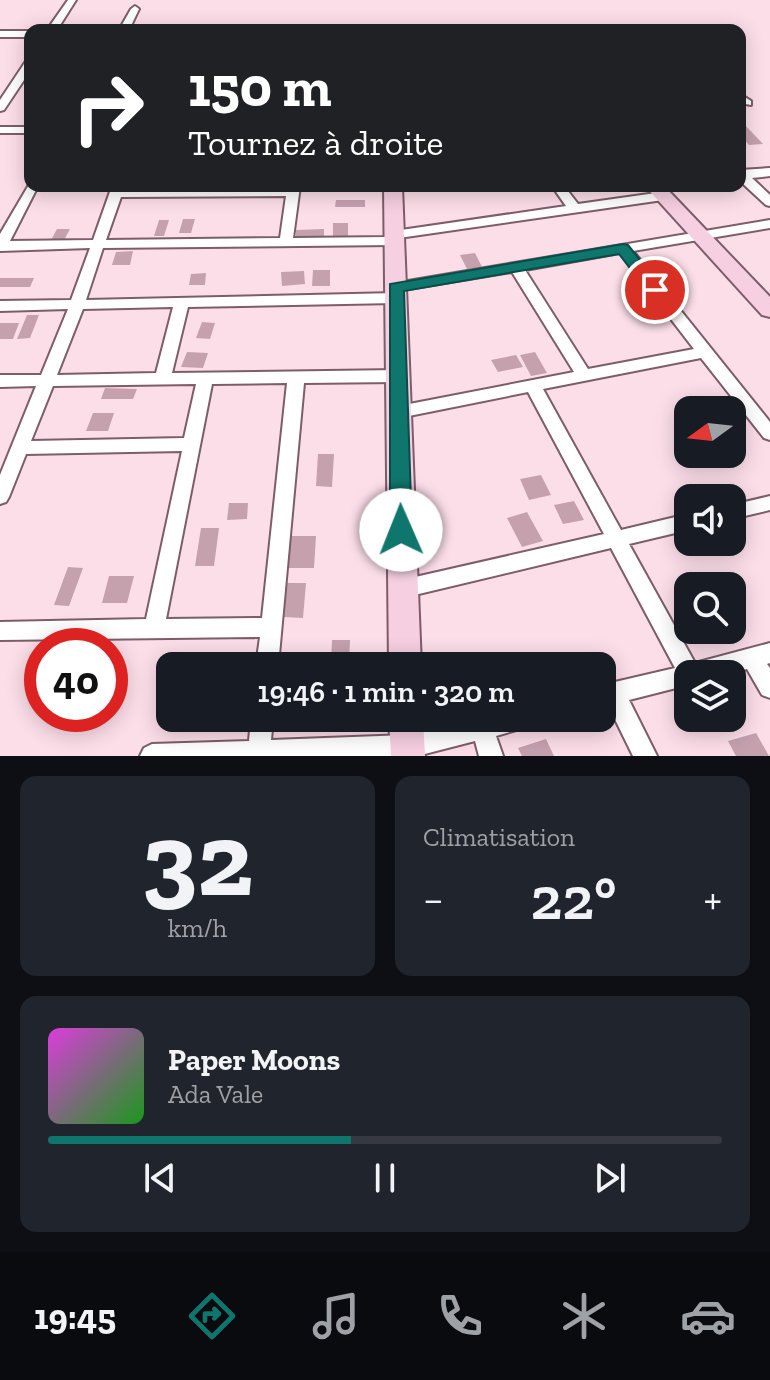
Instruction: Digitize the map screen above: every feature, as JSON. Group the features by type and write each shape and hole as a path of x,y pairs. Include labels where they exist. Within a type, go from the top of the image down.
{"street":[{"path":"56,24 72,0"},
{"path":"127,24 135,9"},
{"path":"0,34 24,34"},
{"path":"0,108 24,72"},
{"path":"0,130 24,130"},
{"path":"746,174 770,172"},
{"path":"746,180 770,202"},
{"path":"29,192 0,245 394,238 575,209 654,192"},
{"path":"0,497 77,305 116,192"},
{"path":"286,242 293,192"},
{"path":"393,192 404,652"},
{"path":"562,192 575,209"},
{"path":"660,192 765,300"},
{"path":"0,306 396,293 516,267 770,224"},
{"path":"623,248 770,434"},
{"path":"516,267 584,376"},
{"path":"163,379 182,302"},
{"path":"399,412 704,352"},
{"path":"0,381 398,376"},
{"path":"268,652 296,378"},
{"path":"154,629 205,379"},
{"path":"533,386 682,660"},
{"path":"20,448 192,444"},
{"path":"746,509 770,503"},
{"path":"402,589 674,525"},
{"path":"0,631 271,627"},
{"path":"761,655 770,688"},
{"path":"616,692 674,678"},
{"path":"616,707 645,756"},
{"path":"259,752 261,732"},
{"path":"152,756 259,752 407,740 462,732"},
{"path":"484,732 491,756"}],"building":[{"path":"746,126 763,144 749,145 746,142"},
{"path":"336,200 365,200 365,207 335,207"},
{"path":"183,219 195,219 191,233 179,233"},
{"path":"159,220 169,220 164,236 154,236"},
{"path":"333,223 348,223 348,237 333,238"},
{"path":"57,229 70,229 63,242 50,242"},
{"path":"324,229 324,236 296,237 296,230"},
{"path":"133,251 130,265 112,265 116,252"},
{"path":"475,253 482,267 467,269 460,255"},
{"path":"313,270 330,270 330,286 312,286"},
{"path":"304,271 305,284 282,286 281,272"},
{"path":"206,273 205,285 189,285 191,274"},
{"path":"0,278 34,278 30,287 0,287"},
{"path":"27,315 39,315 30,338 17,339"},
{"path":"202,322 215,323 210,339 196,338"},
{"path":"0,323 19,323 13,339 0,339"},
{"path":"187,352 208,353 203,368 181,367"},
{"path":"535,352 547,373 531,376 520,355"},
{"path":"516,355 523,367 498,372 491,360"},
{"path":"105,388 137,389 133,399 101,399"},
{"path":"93,413 114,413 108,431 86,431"},
{"path":"318,454 334,454 332,487 316,486"},
{"path":"541,475 551,495 529,500 520,479"},
{"path":"574,501 584,520 563,524 554,505"},
{"path":"229,503 248,503 247,519 227,520"},
{"path":"527,512 543,541 522,547 507,518"},
{"path":"201,528 219,528 214,566 195,566"},
{"path":"290,536 316,536 314,568 288,568"},
{"path":"68,567 83,568 69,606 54,605"},
{"path":"109,576 134,576 127,603 102,603"},
{"path":"286,583 306,583 303,618 283,617"},
{"path":"332,640 350,640 350,652 332,652"},
{"path":"756,733 769,756 736,756 728,741"},
{"path":"546,739 554,756 522,756 518,748"}],"route":[{"path":"401,530 396,287 623,248 655,290"}]}
